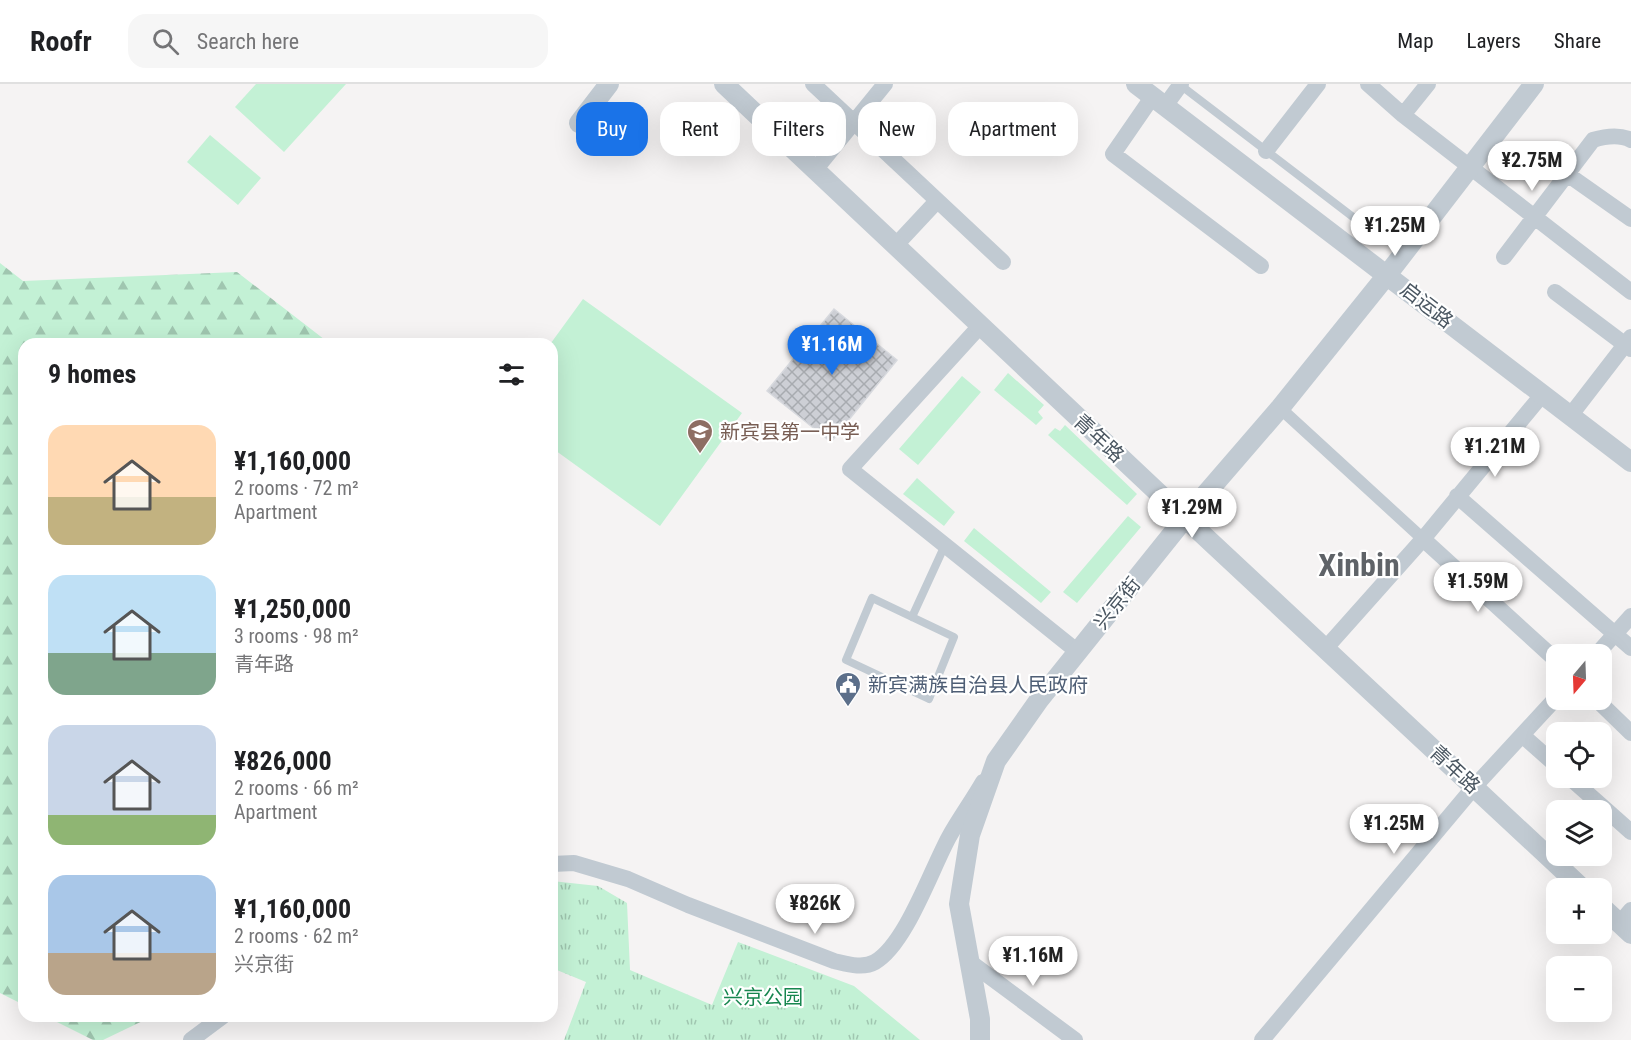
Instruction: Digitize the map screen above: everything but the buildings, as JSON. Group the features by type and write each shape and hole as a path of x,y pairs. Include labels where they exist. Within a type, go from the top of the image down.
{"street":[{"path":"595,102 609,84"},
{"path":"813,84 1003,262"},
{"path":"815,170 885,84"},
{"name":"启运路","path":"1136,84 1631,462"},
{"path":"1180,84 1159,101 1113,154 1261,266"},
{"path":"1266,151 1318,84"},
{"path":"1368,84 1470,168 1631,292"},
{"path":"1403,115 1428,84"},
{"name":"兴京街","path":"980,1040 980,1019 959,904 970,835 996,761 1039,700 1185,518 1280,408 1387,275 1534,84"},
{"name":"青年路","path":"733,87 895,246 1571,878"},
{"path":"1504,257 1593,140 1607,135 1631,140"},
{"path":"1567,174 1631,219"},
{"path":"895,246 937,201"},
{"path":"1555,292 1629,343 1570,416"},
{"path":"980,326 850,469 1078,652"},
{"path":"1325,649 1423,539 1542,395"},
{"path":"1280,408 1546,651"},
{"path":"1457,496 1631,648"},
{"path":"1606,644 1631,616"},
{"path":"1262,1040 1473,787 1546,709"},
{"path":"1607,710 1631,733"},
{"path":"1522,735 1546,756"},
{"path":"558,863 574,862 628,879 688,905 834,961 860,966 873,964 885,955 905,928 949,837 996,761"},
{"path":"1581,788 1631,832"},
{"path":"1612,913 1627,922"},
{"path":"970,962 1075,1040"},
{"path":"191,1040 215,1022"}],"lane":[{"path":"1180,84 1366,226"},
{"path":"912,617 945,545"},
{"path":"872,598 912,617 954,637 928,699 846,660 872,598"}],"green space":[{"path":"256,84 346,84 284,152 235,107"},
{"path":"210,135 261,178 238,205 187,162"},
{"path":"0,263 23,281 237,272 323,338 18,338 18,1002 0,993"},
{"path":"583,299 742,413 660,526 558,452 558,338 555,338"},
{"path":"1008,373 1044,405 1038,412 1043,418 1036,425 994,390"},
{"path":"962,376 981,392 918,465 899,449"},
{"path":"1065,425 1137,494 1127,505 1048,435 1055,428 1060,431"},
{"path":"917,478 955,512 944,526 903,494"},
{"path":"1128,516 1141,527 1077,603 1063,592"},
{"path":"974,528 1051,592 1041,603 964,541"},
{"name":"兴京公园","path":"558,882 598,886 627,903 630,970 712,1005 738,942 854,986 920,1040 564,1040 586,982 558,970"},
{"path":"57,1022 140,1022 103,1040 93,1040"}],"place":[{"name":"新宾县第一中学","path":"700,455"},
{"name":"新宾满族自治县人民政府","path":"848,708"}],"district":[{"name":"Xinbin","path":"1359,565"}]}
